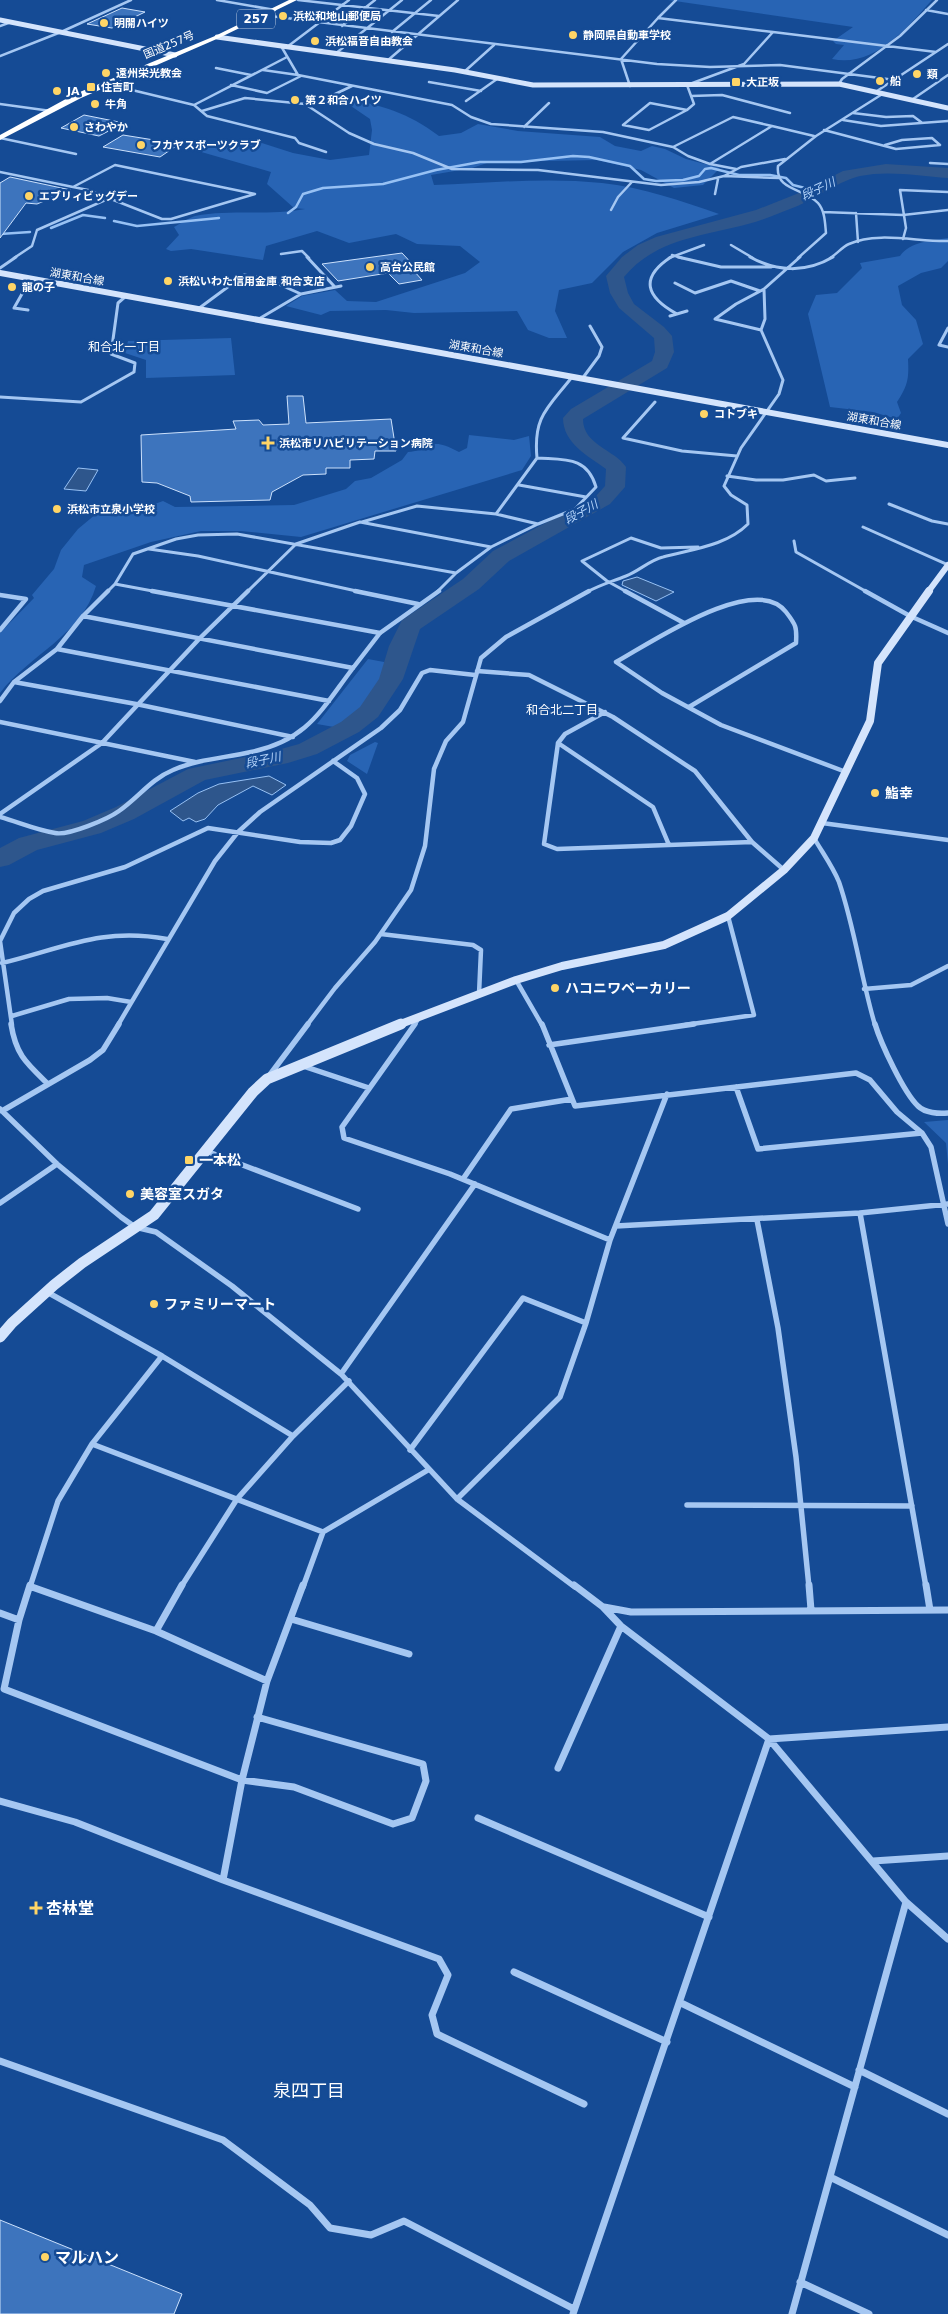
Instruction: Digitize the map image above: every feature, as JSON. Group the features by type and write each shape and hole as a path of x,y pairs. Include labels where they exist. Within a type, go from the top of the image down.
{"highway":[{"name":"国道257号","path":"0,138 51,110 296,0"}],"street":[{"path":"0,56 60,32 131,0"},
{"path":"217,0 275,10"},
{"path":"296,0 438,16"},
{"path":"284,47 349,0"},
{"path":"342,26 375,0"},
{"path":"335,54 402,0"},
{"path":"392,32 431,0"},
{"path":"387,61 458,0"},
{"path":"621,60 676,0"},
{"path":"839,84 849,73 886,47 937,0"},
{"path":"926,10 948,14"},
{"path":"262,15 621,60 693,67 780,65 895,80"},
{"path":"658,18 936,52"},
{"path":"0,20 175,55"},
{"path":"0,26 12,22"},
{"path":"687,85 741,65 773,32"},
{"path":"217,37 464,72 538,85 839,84 877,90 948,108"},
{"path":"464,72 494,44"},
{"path":"877,90 948,44"},
{"path":"284,47 287,58 300,75"},
{"path":"194,105 287,58"},
{"path":"621,60 630,86"},
{"path":"216,68 252,75"},
{"path":"263,70 300,75 452,105 479,120 491,124 603,132 673,147 688,156 735,170"},
{"path":"231,86 267,93 300,75"},
{"path":"913,99 948,75"},
{"path":"466,101 497,79"},
{"path":"429,82 481,91"},
{"path":"107,84 194,105 207,116 295,138 298,143 326,152"},
{"path":"687,85 694,104 687,110 650,130 623,126 650,103 687,110"},
{"path":"310,106 352,86"},
{"path":"778,176 778,166 814,136 843,120 884,92"},
{"path":"691,96 722,95 790,113"},
{"path":"202,111 249,98 310,106 349,133 374,144 412,153 452,169 538,170 631,183 683,184 718,178 757,163 785,159"},
{"path":"524,127 549,103"},
{"path":"0,104 51,110"},
{"path":"853,113 886,117 913,116 921,122"},
{"path":"673,147 733,117 814,136"},
{"path":"843,120 881,126 948,121"},
{"path":"710,164 772,126"},
{"path":"824,130 896,149 940,145 932,138 885,145"},
{"path":"0,138 76,154"},
{"path":"930,163 948,164"},
{"path":"0,172 73,187 110,198 162,219 171,219 255,194 115,165 73,187"},
{"path":"725,175 778,176 799,192 812,198 823,212 826,233 824,238 764,289 715,319 751,326 761,330"},
{"path":"715,194 718,178"},
{"path":"611,210 618,197 631,183"},
{"path":"903,239 906,228 900,190 948,192"},
{"path":"0,268 32,246 37,230 110,198"},
{"path":"823,212 903,215 948,210"},
{"path":"856,213 858,242"},
{"path":"731,245 783,271 802,269 828,260 844,245 858,242 878,239 903,239 923,242 948,241"},
{"path":"677,314 660,304 652,294 650,285 652,272 660,263 672,255 704,245"},
{"path":"281,254 302,251 334,286"},
{"path":"672,255 718,266 755,269 772,267"},
{"name":"湖東和合線","path":"0,273 766,411 948,446"},
{"path":"198,309 244,275 267,279 301,294"},
{"path":"28,310 14,308 31,278"},
{"path":"675,284 695,293 731,282 760,291"},
{"path":"257,320 301,294 334,286 342,286"},
{"path":"0,1337 46,1292 154,1215 252,1092 267,1079 312,1018 381,934 411,890 426,846 434,768 446,741 463,722 476,673 486,652 506,637 608,581 626,576 662,557 691,552 739,533 748,524 747,505 731,495 724,486 737,456 779,394 784,380 779,367 764,344 761,330 765,319 764,289"},
{"path":"0,397 81,402 134,372 135,363 111,354 118,303 126,296"},
{"path":"670,316 687,311"},
{"path":"582,379 599,356 602,347 590,326"},
{"path":"948,328 940,345 948,347"},
{"path":"496,514 536,458 535,436 541,417 572,377"},
{"path":"655,402 623,438 682,452 737,456"},
{"path":"0,816 57,834 90,825 119,811 145,787 172,770 195,762 253,752 294,737 310,725 380,633 441,589 456,573 491,547 574,509 596,487 592,473 575,461 536,458"},
{"path":"727,476 756,480 783,480 814,475 826,480 854,478"},
{"path":"518,485 586,497"},
{"path":"888,504 932,521 948,524"},
{"path":"0,816 102,743 136,704 200,638 265,572 296,544 360,522 417,506 496,514 538,524"},
{"path":"360,522 491,547"},
{"path":"267,1079 299,1064 516,980 562,966 664,945 694,934 728,916 784,870 814,838 847,772 870,721 878,663 910,616 947,568 864,527"},
{"path":"0,701 14,682 57,649 83,616 115,584 133,554 176,538 224,534 296,544 456,573"},
{"path":"684,623 608,581 582,561 631,538 661,548 704,547"},
{"path":"794,540 796,552 910,616 948,633"},
{"path":"146,549 198,556 418,604"},
{"path":"115,584 234,604 380,633"},
{"path":"0,595 26,599 0,630"},
{"path":"689,707 796,643 797,627 776,602 764,599 722,605 684,623 616,662 662,693 720,725 847,772"},
{"path":"83,616 354,668"},
{"path":"57,649 329,701"},
{"path":"784,870 752,842 695,770 605,712 529,675 430,670 422,673 400,710 382,728 260,812 238,832 215,861 102,1050 90,1060 1,1110 6,1117 57,1164 135,1227 156,1232 232,1286 349,1380 428,1470 457,1498 603,1607 621,1626 770,1739 906,1902 948,1939"},
{"path":"14,682 136,704 294,737"},
{"path":"605,712 566,734 558,743 544,844 557,849 752,842"},
{"path":"0,722 195,762"},
{"path":"558,743 654,807 669,845"},
{"path":"48,1084 23,1061 14,1044 12,1016 2,963 0,941 4,929 14,913 28,899 44,891 125,868 208,828 319,845 338,842 366,794 363,784 354,774 333,761"},
{"path":"822,823 948,840"},
{"path":"814,838 838,880 850,921 864,989 876,1028 895,1071 919,1107 938,1114 948,1113"},
{"path":"549,1045 754,1015 728,916"},
{"path":"2,963 97,935 151,934 167,939"},
{"path":"381,934 473,945 481,950 479,994"},
{"path":"864,989 911,985 948,966"},
{"path":"516,980 540,1020 575,1106 856,1073 870,1080 897,1112 922,1133 931,1147 946,1204 948,1224"},
{"path":"12,1016 69,999 107,998 131,1002"},
{"path":"420,1016 342,1127 344,1138 462,1179 610,1240"},
{"path":"299,1064 369,1088"},
{"path":"736,1087 758,1149 922,1133"},
{"path":"457,1498 560,1397 586,1323 610,1240 667,1094"},
{"path":"462,1179 511,1109 572,1099"},
{"path":"0,1120 6,1117"},
{"path":"205,1151 358,1209"},
{"path":"0,1203 57,1164"},
{"path":"341,1374 475,1184"},
{"path":"616,1226 757,1220 860,1213 946,1204"},
{"path":"860,1213 930,1610"},
{"path":"757,1220 778,1328 801,1507 811,1610"},
{"path":"46,1292 162,1356 293,1436"},
{"path":"410,1450 523,1298 586,1323"},
{"path":"162,1356 92,1444 58,1501 32,1587 19,1620 4,1689 242,1780 294,1787 394,1824 412,1818 426,1781 422,1764 257,1717"},
{"path":"156,1631 190,1571 237,1499 293,1436 349,1380"},
{"path":"92,1444 323,1532"},
{"path":"224,1880 242,1780 267,1681 292,1619 323,1532 428,1470"},
{"path":"687,1505 912,1506"},
{"path":"32,1587 156,1631 267,1681"},
{"path":"603,1607 631,1612 948,1610"},
{"path":"0,1613 19,1620"},
{"path":"292,1619 409,1654"},
{"path":"558,1768 621,1626"},
{"path":"770,1739 948,1726"},
{"path":"0,2061 223,2140 310,2205 330,2228 371,2235 404,2221 574,2312 770,1739"},
{"path":"0,1801 76,1822 224,1880 439,1959 448,1975 432,2015 437,2034 584,2104"},
{"path":"478,1818 709,1917"},
{"path":"873,1861 948,1856"},
{"path":"792,2314 906,1902"},
{"path":"514,1972 667,2042"},
{"path":"681,2002 855,2087"},
{"path":"859,2070 948,2114"},
{"path":"830,2177 948,2234"},
{"path":"800,2282 869,2314"}],"shaded area":[{"path":"668,0 932,0 912,22 876,52 862,58 847,60 832,59 844,45 836,44 833,41 853,27"},
{"path":"345,98 394,111 416,121 439,136 461,133 478,124 518,131 600,137 615,146 641,151 652,146 665,149 686,159 720,168 703,185 674,188 641,170 597,160 490,162 472,168 431,175 434,185 539,180 602,183 647,191 719,214 657,233 623,252 592,283 559,290 555,311 567,338 549,338 528,330 517,311 414,313 386,310 330,311 321,315 286,306 302,296 335,290 347,301 376,302 465,273 480,262 460,246 417,244 396,234 349,243 317,231 266,246 263,260 191,249 171,251 166,249 179,235 174,227 195,216 305,209 294,208 267,184 271,172 184,147 200,141 226,143 249,139 293,153 330,160 369,155 372,130 370,119 345,102"},
{"path":"948,238 948,261 941,268 921,273 898,286 902,305 916,320 923,344 908,359 907,382 897,402 901,413 897,419 873,412 830,407 808,314 816,295 837,293 862,268 860,263 900,256 910,247 928,241"},
{"path":"231,338 235,375 146,378 146,360 125,353 128,341"},
{"path":"469,435 514,440 529,436 531,456 522,470 301,537 241,531 201,531 151,542 84,565 82,577 96,586 89,603 67,631 25,667 0,693 0,633 34,598 32,595 54,569 61,550 78,529 102,509 152,505 163,501 175,507 294,505 346,489 355,481 371,478 402,460 408,452 417,451 436,444 459,452 467,448"},
{"path":"78,468 98,470 86,491 64,489"},
{"path":"637,577 674,592 656,601 622,585 623,581"},
{"path":"368,659 384,662 380,682 368,700 352,715 334,727 317,724"},
{"path":"375,742 378,743 367,774 347,761 350,755"},
{"path":"269,776 286,785 272,795 253,786 218,805 205,819 196,822 189,818 183,821 170,811 198,793 219,784"},
{"path":"948,1120 948,1164 946,1143 924,1122"}],"building":[{"path":"122,8 145,12 112,28 87,24"},
{"path":"84,115 124,123 99,136 61,128"},
{"name":"フカヤスポーツクラブ","path":"123,135 179,144 160,157 103,147"},
{"name":"エブリィビッグデー","path":"10,177 71,190 37,204 26,203 0,238 0,183"},
{"name":"高台公民館","path":"402,253 418,270 414,271 422,280 399,284 388,273 338,281 322,264"},
{"name":"浜松市リハビリテーション病院","path":"287,396 303,396 306,423 391,419 396,451 375,451 374,459 350,460 350,468 326,468 326,474 303,475 272,492 270,500 191,502 190,496 157,483 142,482 141,435 236,429 233,421 259,420 263,425 289,424"},
{"name":"マルハン","path":"0,2220 182,2294 174,2314 0,2314"}],"waterway":[{"path":"288,213 296,207 303,194 323,188 383,184 436,170 480,162 521,162 573,156 589,157 630,166 644,179 656,181 683,180 699,176 705,169 711,168 739,175 770,175 786,178 793,185 817,191"},
{"name":"段子川","path":"0,859 28,844 92,827 125,813 197,774 279,758 308,749 350,727 369,712 391,679 401,646 410,625 471,584 501,556 603,500 615,487 616,467 581,440 573,426 573,418 578,413 660,364 665,352 663,336 628,308 619,293 615,276 628,261 644,249 662,240 682,234 762,214 805,197 849,174 873,169 948,173"},
{"path":"51,228 83,215 105,218"},
{"path":"114,221 137,226 219,218"},
{"path":"0,234 30,232"}],"place":[{"name":"浜松和地山郵便局","path":"283,16"},
{"name":"明開ハイツ","path":"104,23"},
{"name":"静岡県自動車学校","path":"573,35"},
{"name":"浜松福音自由教会","path":"315,41"},
{"name":"遠州栄光教会","path":"106,73"},
{"name":"類","path":"917,74"},
{"name":"船","path":"880,81"},
{"name":"大正坂","path":"736,82"},
{"name":"住吉町","path":"91,87"},
{"name":"JA","path":"57,91"},
{"name":"第２和合ハイツ","path":"295,100"},
{"name":"牛角","path":"95,104"},
{"name":"さわやか","path":"74,127"},
{"name":"フカヤスポーツクラブ","path":"141,145"},
{"name":"エブリィビッグデー","path":"29,196"},
{"name":"高台公民館","path":"370,267"},
{"name":"浜松いわた信用金庫 和合支店","path":"168,281"},
{"name":"龍の子","path":"12,287"},
{"name":"コトブキ","path":"704,414"},
{"name":"浜松市リハビリテーション病院","path":"268,443"},
{"name":"浜松市立泉小学校","path":"57,509"},
{"name":"鮨幸","path":"875,793"},
{"name":"ハコニワベーカリー","path":"555,988"},
{"name":"一本松","path":"189,1160"},
{"name":"美容室スガタ","path":"130,1194"},
{"name":"ファミリーマート","path":"154,1304"},
{"name":"杏林堂","path":"36,1908"},
{"name":"マルハン","path":"45,2257"}],"district":[{"name":"和合北一丁目","path":"124,347"},
{"name":"和合北二丁目","path":"562,710"},
{"name":"泉四丁目","path":"309,2090"}]}
